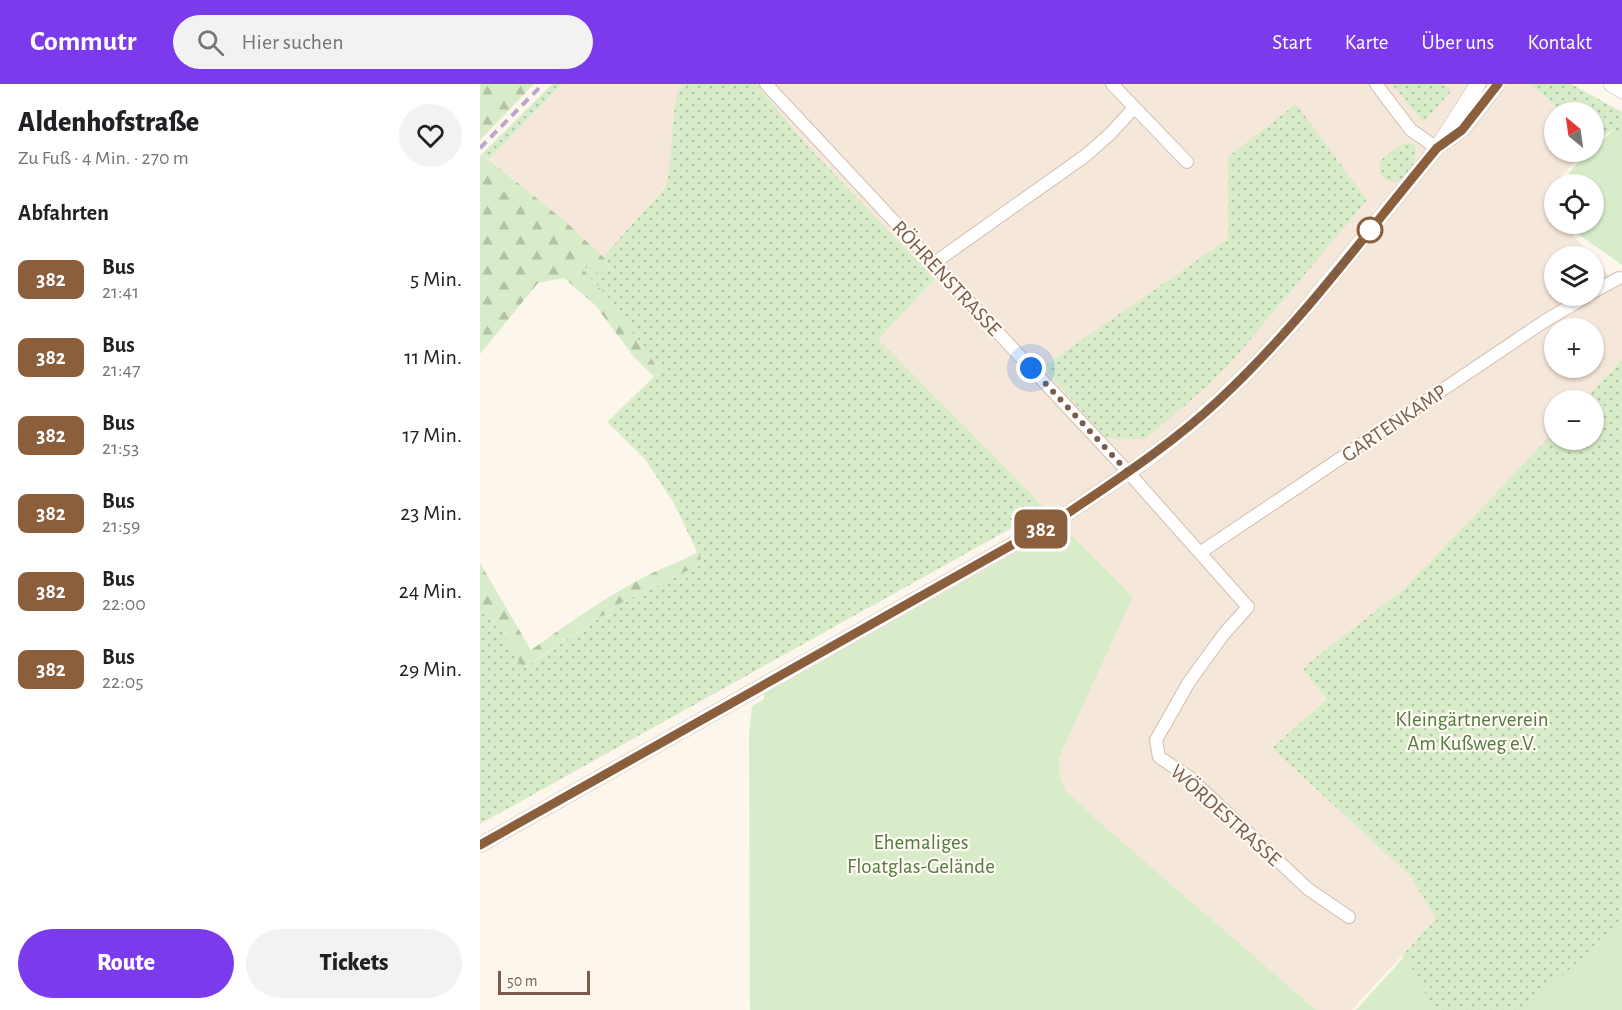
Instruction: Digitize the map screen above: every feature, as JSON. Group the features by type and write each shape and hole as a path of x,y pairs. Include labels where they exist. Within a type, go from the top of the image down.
{"street":[{"name":"RÖHRENSTRASSE","path":"766,84 1128,472 1248,607"},
{"path":"1112,84 1188,162"},
{"path":"1376,84 1411,130 1437,148"},
{"path":"480,845 1065,515 1186,429 1255,365 1298,318 1437,148 1478,84"},
{"path":"1437,148 1462,130 1498,84"},
{"path":"1611,84 1622,91"},
{"path":"933,264 1085,156 1134,108"},
{"path":"1604,286 1619,278"},
{"name":"GARTENKAMP","path":"1201,552 1570,306"},
{"name":"WÖRDESTRASSE","path":"1248,607 1223,635 1189,682 1156,740 1159,758 1189,777 1308,889 1349,917"}],"shaded area":[{"path":"562,84 1531,84 1551,102 1544,102 1544,162 1576,162 1563,174 1544,174 1544,234 1572,234 1582,246 1544,246 1544,306 1604,306 1604,270 1622,282 1622,360 1594,390 1544,390 1544,442 1404,589 1303,669 1327,699 1272,748 1410,876 1436,918 1352,1010 1315,1010 1153,877 1066,791 1060,779 1059,758 1133,597 694,153 603,257 566,222 489,159"}],"green space":[{"path":"480,84 534,84 480,140"},
{"path":"552,84 562,84 489,159 482,154"},
{"path":"681,84 756,84 810,149 935,279 878,339 1046,509 480,824 480,611 499,626 524,668 621,603 702,563 675,505 645,459 607,422 660,371 627,325 619,309 582,269 588,265 600,275 609,266 603,257 666,186 674,109"},
{"path":"1392,84 1444,84 1451,91 1424,123"},
{"path":"1531,84 1571,84 1604,102 1551,102"},
{"path":"1604,102 1622,112 1622,137 1614,129 1604,135"},
{"path":"1296,104 1367,200 1234,359 1210,384 1145,439 1106,438 1043,367 1228,239 1228,157"},
{"path":"1615,129 1622,137 1622,265 1604,252 1604,246 1595,246 1578,234 1604,234 1604,174 1569,174 1579,162 1604,162 1604,138"},
{"path":"1415,144 1416,156 1409,171 1397,182 1388,181 1381,173 1381,160 1400,145"},
{"path":"482,154 566,222 603,257 609,266 600,276 589,266 583,270 619,309 627,325 660,371 654,377 634,357 595,305 564,278 538,283 480,354 480,157"},
{"name":"Kleingärtnerverein Am Kußweg e.V.","path":"1622,360 1622,961 1539,1010 1433,1010 1402,956 1436,918 1410,876 1272,748 1327,699 1303,670 1310,662 1404,589 1544,442 1544,450 1604,450 1604,390 1594,390"},
{"name":"Ehemaliges Floatglas-Gelände","path":"1063,526 1133,597 1059,758 1060,778 1066,791 1316,1010 750,1010 749,734 752,706 764,699 764,694"},
{"path":"698,552 703,563 621,603 523,668 499,626 480,611 480,563 531,650 618,592"},
{"path":"1622,924 1622,1010 1522,1010"},
{"path":"1405,956 1435,1010 1356,1010"}],"railway":[{"path":"480,148 543,84"}],"bus line":[{"name":"382","path":"480,845 1065,515 1144,462 1186,429 1255,365 1298,318 1437,148 1462,130 1498,84"}],"route":[{"path":"1031,368 1128,472 1186,429 1255,365 1298,318 1370,230"}]}
